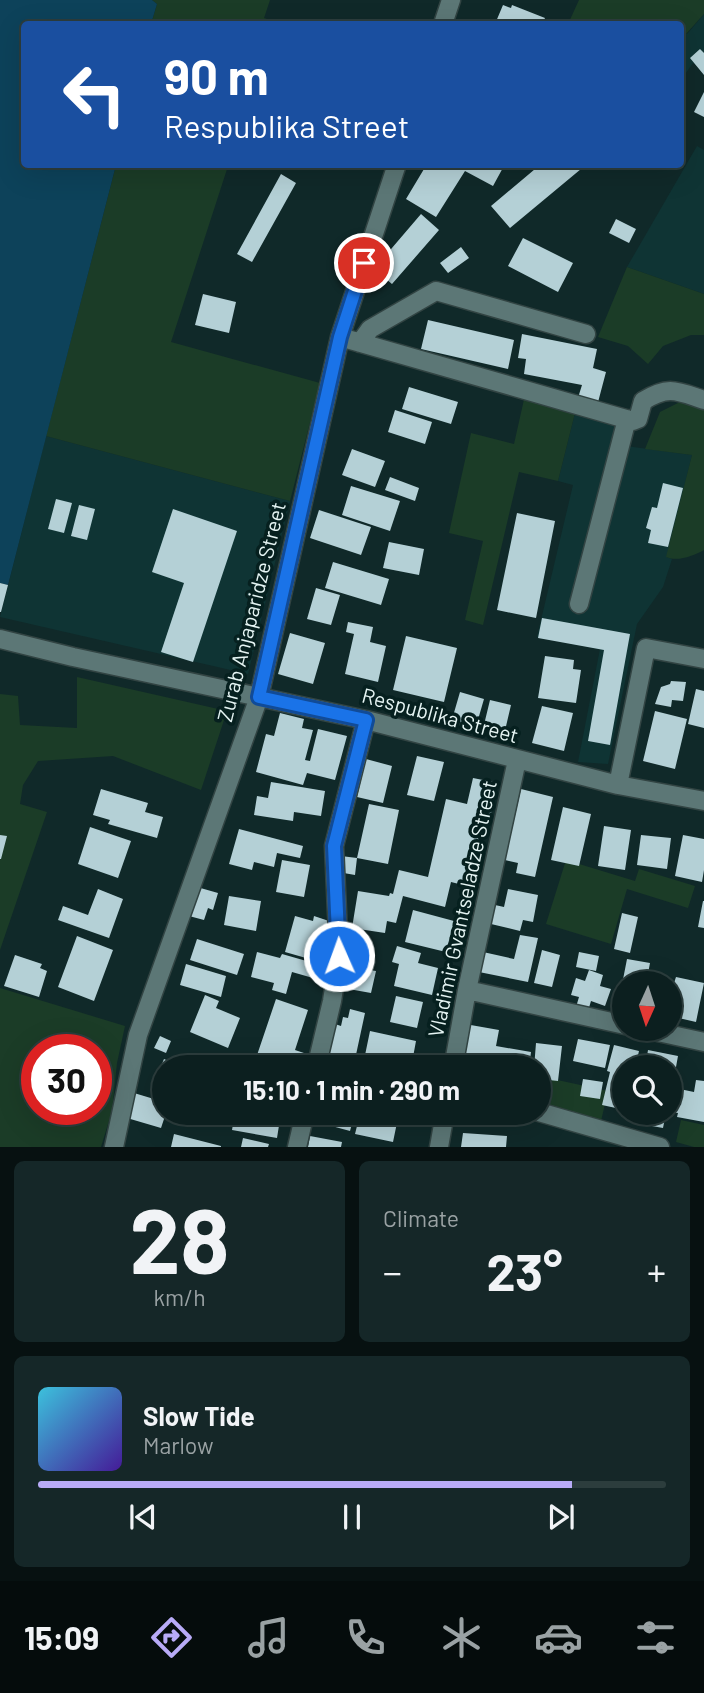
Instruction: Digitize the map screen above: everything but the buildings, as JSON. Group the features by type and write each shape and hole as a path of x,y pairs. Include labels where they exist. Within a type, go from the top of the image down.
{"street":[{"path":"444,21 451,0"},
{"name":"Zurab Anjaparidze Street","path":"114,1147 138,1035 259,697 340,337 396,168"},
{"path":"360,343 370,330 436,291 586,334"},
{"path":"340,337 632,420"},
{"path":"579,604 632,420 643,401 657,393 674,390 704,400"},
{"name":"Respublika Street","path":"0,639 366,720 618,785 704,802"},
{"path":"618,785 646,648 704,659"},
{"path":"319,1055 339,956 334,846 366,720"},
{"name":"Vladimir Gvantseladze Street","path":"455,1055 517,760"},
{"path":"467,989 612,1022"},
{"path":"682,1037 704,1042"},
{"path":"551,1115 660,1147"},
{"path":"297,1147 302,1125"},
{"path":"439,1147 443,1125"}],"shaded area":[{"path":"0,0 152,0 157,4 152,21 21,21 21,168 115,168 8,585 0,583"},
{"path":"704,14 704,70 693,63 684,76 684,32 687,34"},
{"path":"697,146 704,150 704,294 627,267"},
{"path":"576,409 632,425 626,446 692,455 667,557 672,559 663,587 637,624 608,764 578,762 600,649 537,637 573,485 558,481"},
{"path":"46,436 290,501 248,674 0,617"}],"green space":[{"path":"152,0 270,0 264,18 273,21 152,21 157,4"},
{"path":"579,0 704,0 704,14 686,34 684,21 569,21"},
{"path":"115,168 227,168 171,342 320,383 290,501 46,436"},
{"path":"627,267 704,294 704,335 691,335 663,346 648,364 628,346 598,337"},
{"path":"525,395 576,409 558,481 519,472 483,625 465,620 483,541 449,533 471,433 514,444"},
{"path":"680,402 704,408 704,550 675,559 666,557 692,455 645,449 660,412"},
{"path":"77,677 227,711 201,790 113,756 38,761 23,785 20,804 47,812 0,950 0,694 18,696 20,725 77,728"},
{"path":"566,860 635,881 639,869 695,886 688,908 627,889 611,944 546,924"},
{"path":"0,988 125,1026 117,1063 112,1111 112,1034 21,1034 21,1125 108,1125 101,1147 0,1147"},
{"path":"551,1079 608,1091 601,1121 551,1106"},
{"path":"682,1120 704,1125 704,1147 676,1142"}],"route":[{"path":"339,956 334,846 366,720 259,697 340,337 364,263"}]}
